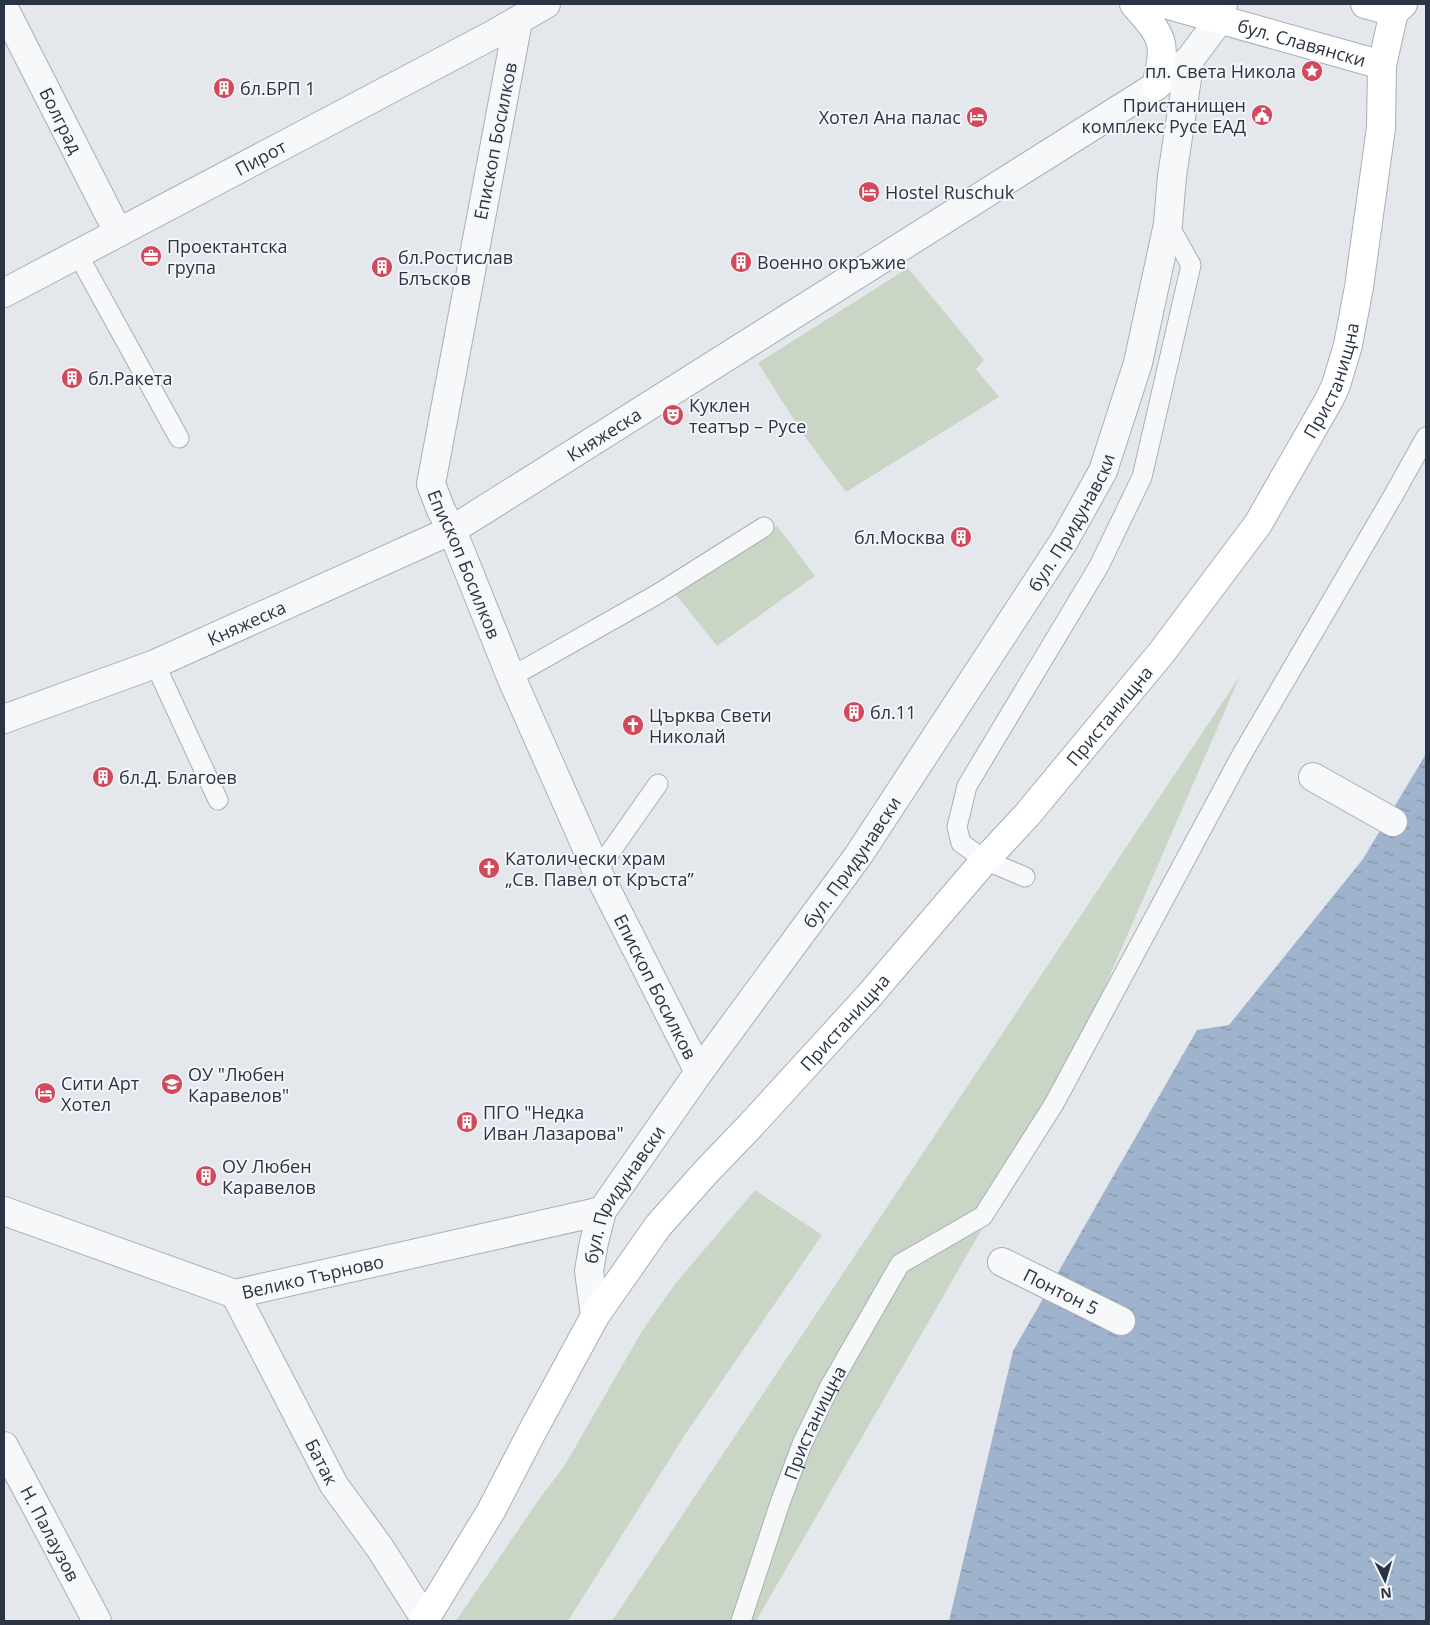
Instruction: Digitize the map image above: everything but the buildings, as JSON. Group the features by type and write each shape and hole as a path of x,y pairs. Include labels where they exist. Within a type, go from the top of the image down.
{"main road":[{"path":"1134,4 1152,24 1162,43 1163,53 1156,86"},
{"name":"бул. Славянски","path":"1164,4 1221,11 1382,65"},
{"path":"1365,4 1398,8"},
{"name":"Пристанищна","path":"595,1316 658,1226 868,996 985,860 1027,815 1162,652 1258,524 1290,472 1336,385 1348,345 1359,287 1382,128 1382,65 1398,8"},
{"path":"425,1620 492,1511 532,1432 595,1316"}],"street":[{"path":"518,21 546,4"},
{"name":"Болград","path":"4,8 118,232"},
{"path":"1190,59 1221,11"},
{"name":"Пирот","path":"4,293 518,21"},
{"name":"Епископ Босилков","path":"518,21 431,484 441,510 452,530 511,676 598,871 699,1072"},
{"name":"Княжеска","path":"4,719 155,664 452,530 1156,86 1190,59"},
{"name":"бул. Придунавски","path":"595,1316 590,1270 594,1242 602,1211 699,1072 858,856 1064,541 1103,471 1138,363 1168,224 1172,176 1190,59"},
{"path":"1313,777 1393,822"},
{"name":"Велико Търново","path":"4,1211 235,1294 602,1211"},
{"name":"Понтон 5","path":"1002,1262 1121,1321"},
{"name":"Батак","path":"235,1294 334,1485 380,1548 425,1620"},
{"name":"Н. Палаузов","path":"4,1446 97,1621"}],"lane":[{"path":"1024,877 985,860 961,843 957,827 967,786 1099,566 1142,477 1191,265 1168,224"},
{"path":"78,253 179,438"},
{"name":"Пристанищна","path":"741,1621 783,1494 802,1444 830,1386 900,1264 983,1216 1054,1104 1241,756 1394,496 1426,437"},
{"path":"511,676 656,595 764,527"},
{"path":"155,664 218,800"},
{"path":"598,871 658,784"}],"green space":[{"path":"908,268 984,360 976,369 999,397 846,492 803,434 758,363"},
{"path":"777,526 815,576 717,646 673,591"},
{"path":"1240,676 1054,1104 756,1621 612,1621"},
{"path":"755,1190 822,1235 686,1433 568,1621 456,1621 540,1498 565,1465 642,1331 675,1284"}],"water":[{"path":"1426,754 1426,1621 949,1621 1013,1351 1197,1030 1229,1025 1363,859"}],"place":[{"name":"пл. Света Никола","path":"1312,71"},
{"name":"бл.БРП 1","path":"224,88"},
{"name":"Пристанищен комплекс Русе ЕАД","path":"1262,115"},
{"name":"Хотел Ана палас","path":"977,117"},
{"name":"Hostel Ruschuk","path":"869,192"},
{"name":"Проектантска група","path":"151,256"},
{"name":"Военно окръжие","path":"741,262"},
{"name":"бл.Ростислав Блъсков","path":"382,267"},
{"name":"бл.Ракета","path":"72,378"},
{"name":"Куклен театър – Русе","path":"673,415"},
{"name":"бл.Москва","path":"961,537"},
{"name":"бл.11","path":"854,712"},
{"name":"Църква Свети Николай","path":"633,725"},
{"name":"бл.Д. Благоев","path":"103,777"},
{"name":"Католически храм „Св. Павел от Кръста”","path":"489,868"},
{"name":"ОУ \"Любен Каравелов\"","path":"172,1084"},
{"name":"Сити Арт Хотел","path":"45,1093"},
{"name":"ПГО \"Недка Иван Лазарова\"","path":"467,1122"},
{"name":"ОУ Любен Каравелов","path":"206,1176"}]}
